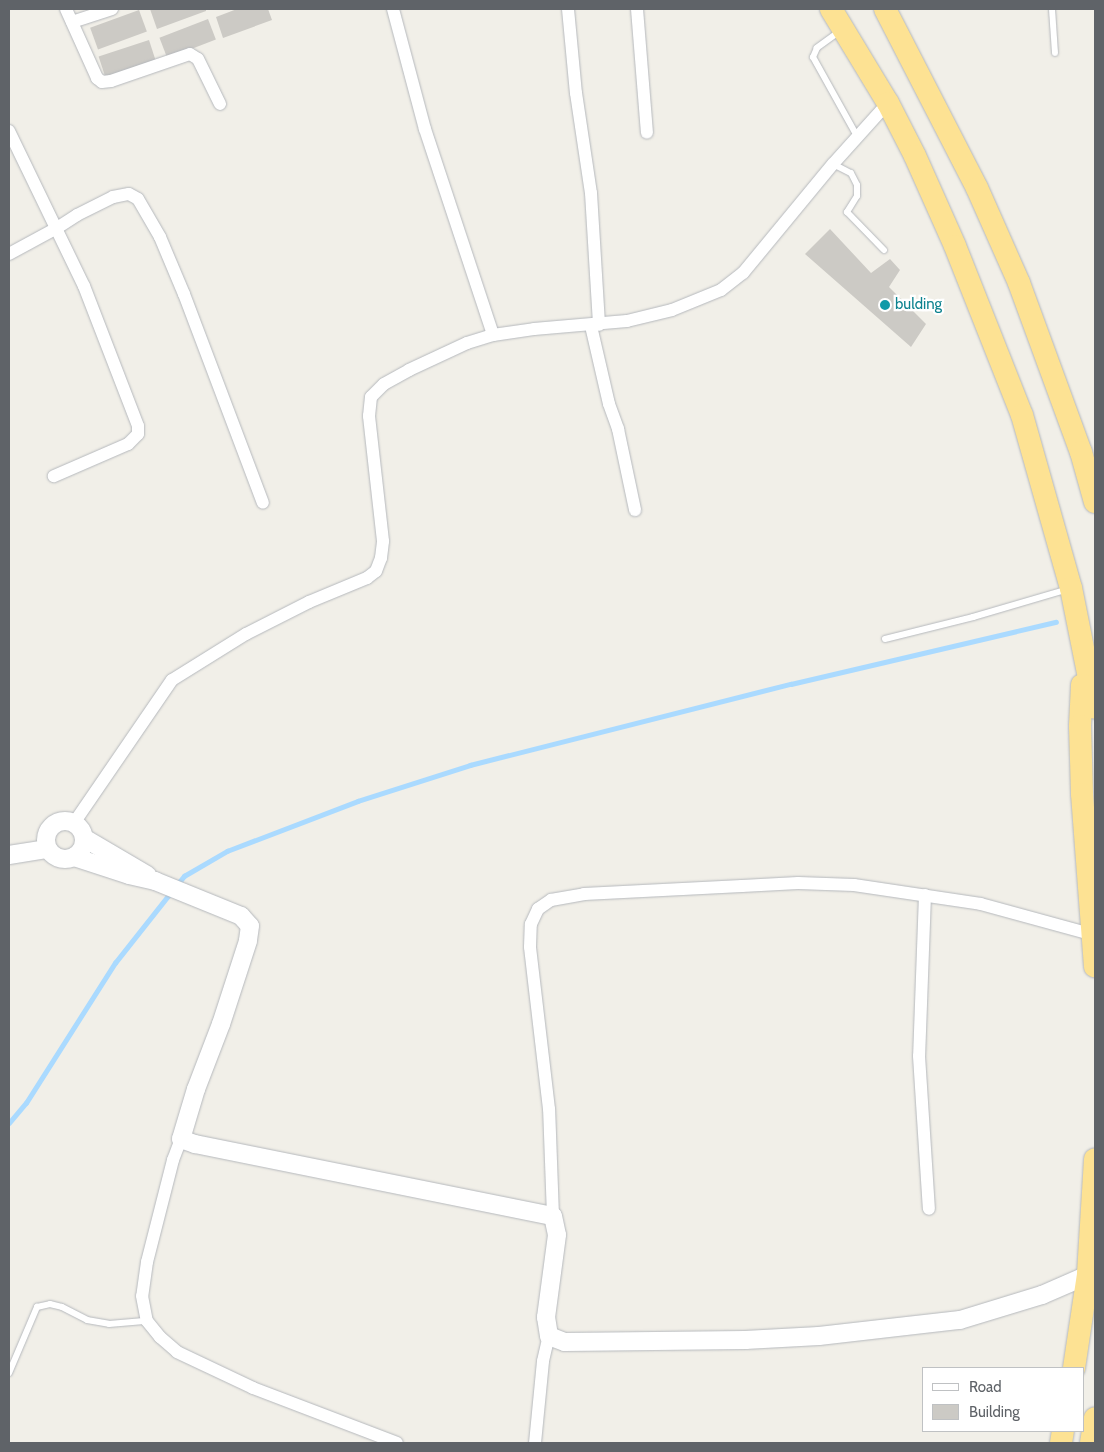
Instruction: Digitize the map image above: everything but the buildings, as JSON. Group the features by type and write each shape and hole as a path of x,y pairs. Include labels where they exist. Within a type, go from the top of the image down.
{"highway":[{"path":"831,9 888,103 955,246 1022,415 1071,588 1095,708"},
{"path":"885,9 977,188 1019,282 1081,452 1095,502"},
{"path":"1084,656 1080,726 1081,765 1095,967"},
{"path":"1074,1367 1093,1274 1095,1159"},
{"path":"1091,1443 1095,1418"}],"street":[{"path":"66,9 98,78 102,82 111,81 190,54 198,59 220,104"},
{"path":"72,22 112,9"},
{"path":"393,9 426,129 493,335"},
{"path":"568,9 576,93 592,194 595,325 609,404 618,429 635,510"},
{"path":"637,9 647,133"},
{"path":"74,858 82,849 79,831 172,680 246,634 309,602 367,578 376,571 381,558 383,541 371,442 371,397 384,384 467,343 493,335 534,329 627,321 672,310 721,290 743,273 833,164 888,103"},
{"path":"9,131 84,286 138,426 138,434 134,440 116,451 54,476"},
{"path":"9,254 77,215 122,194 129,194 138,199 160,237 184,294 263,503"},
{"path":"155,881 135,866 62,822 52,827 46,838 48,849 57,858 74,858 155,881 241,916 250,926 248,941 221,1024 196,1089 182,1139 171,1168 147,1262 142,1296 147,1321 160,1337 177,1352 253,1388 398,1443"},
{"path":"9,855 48,849"},
{"path":"535,1443 543,1361 549,1336 546,1317 557,1235 553,1216 550,1109 530,947 531,924 538,909 551,900 584,894 798,883 854,885 981,904 1094,935"},
{"path":"926,895 919,1056 929,1209"},
{"path":"182,1139 194,1144 553,1216"},
{"path":"549,1336 565,1342 745,1340 820,1336 960,1320 1042,1295 1093,1274"}],"lane":[{"path":"1052,9 1055,53"},
{"path":"843,29 817,48 814,57 858,138"},
{"path":"833,164 851,173 857,185 857,196 847,212 884,250"},
{"path":"885,639 964,619 1071,588"},
{"path":"9,1372 37,1307 50,1304 62,1307 87,1320 109,1324 147,1321"}],"waterway":[{"path":"176,886 184,876 227,851 358,801 470,765 791,684 1056,622"},
{"path":"9,1123 26,1103 115,963 171,892"}],"place":[{"name":"bulding","path":"885,305"}]}
